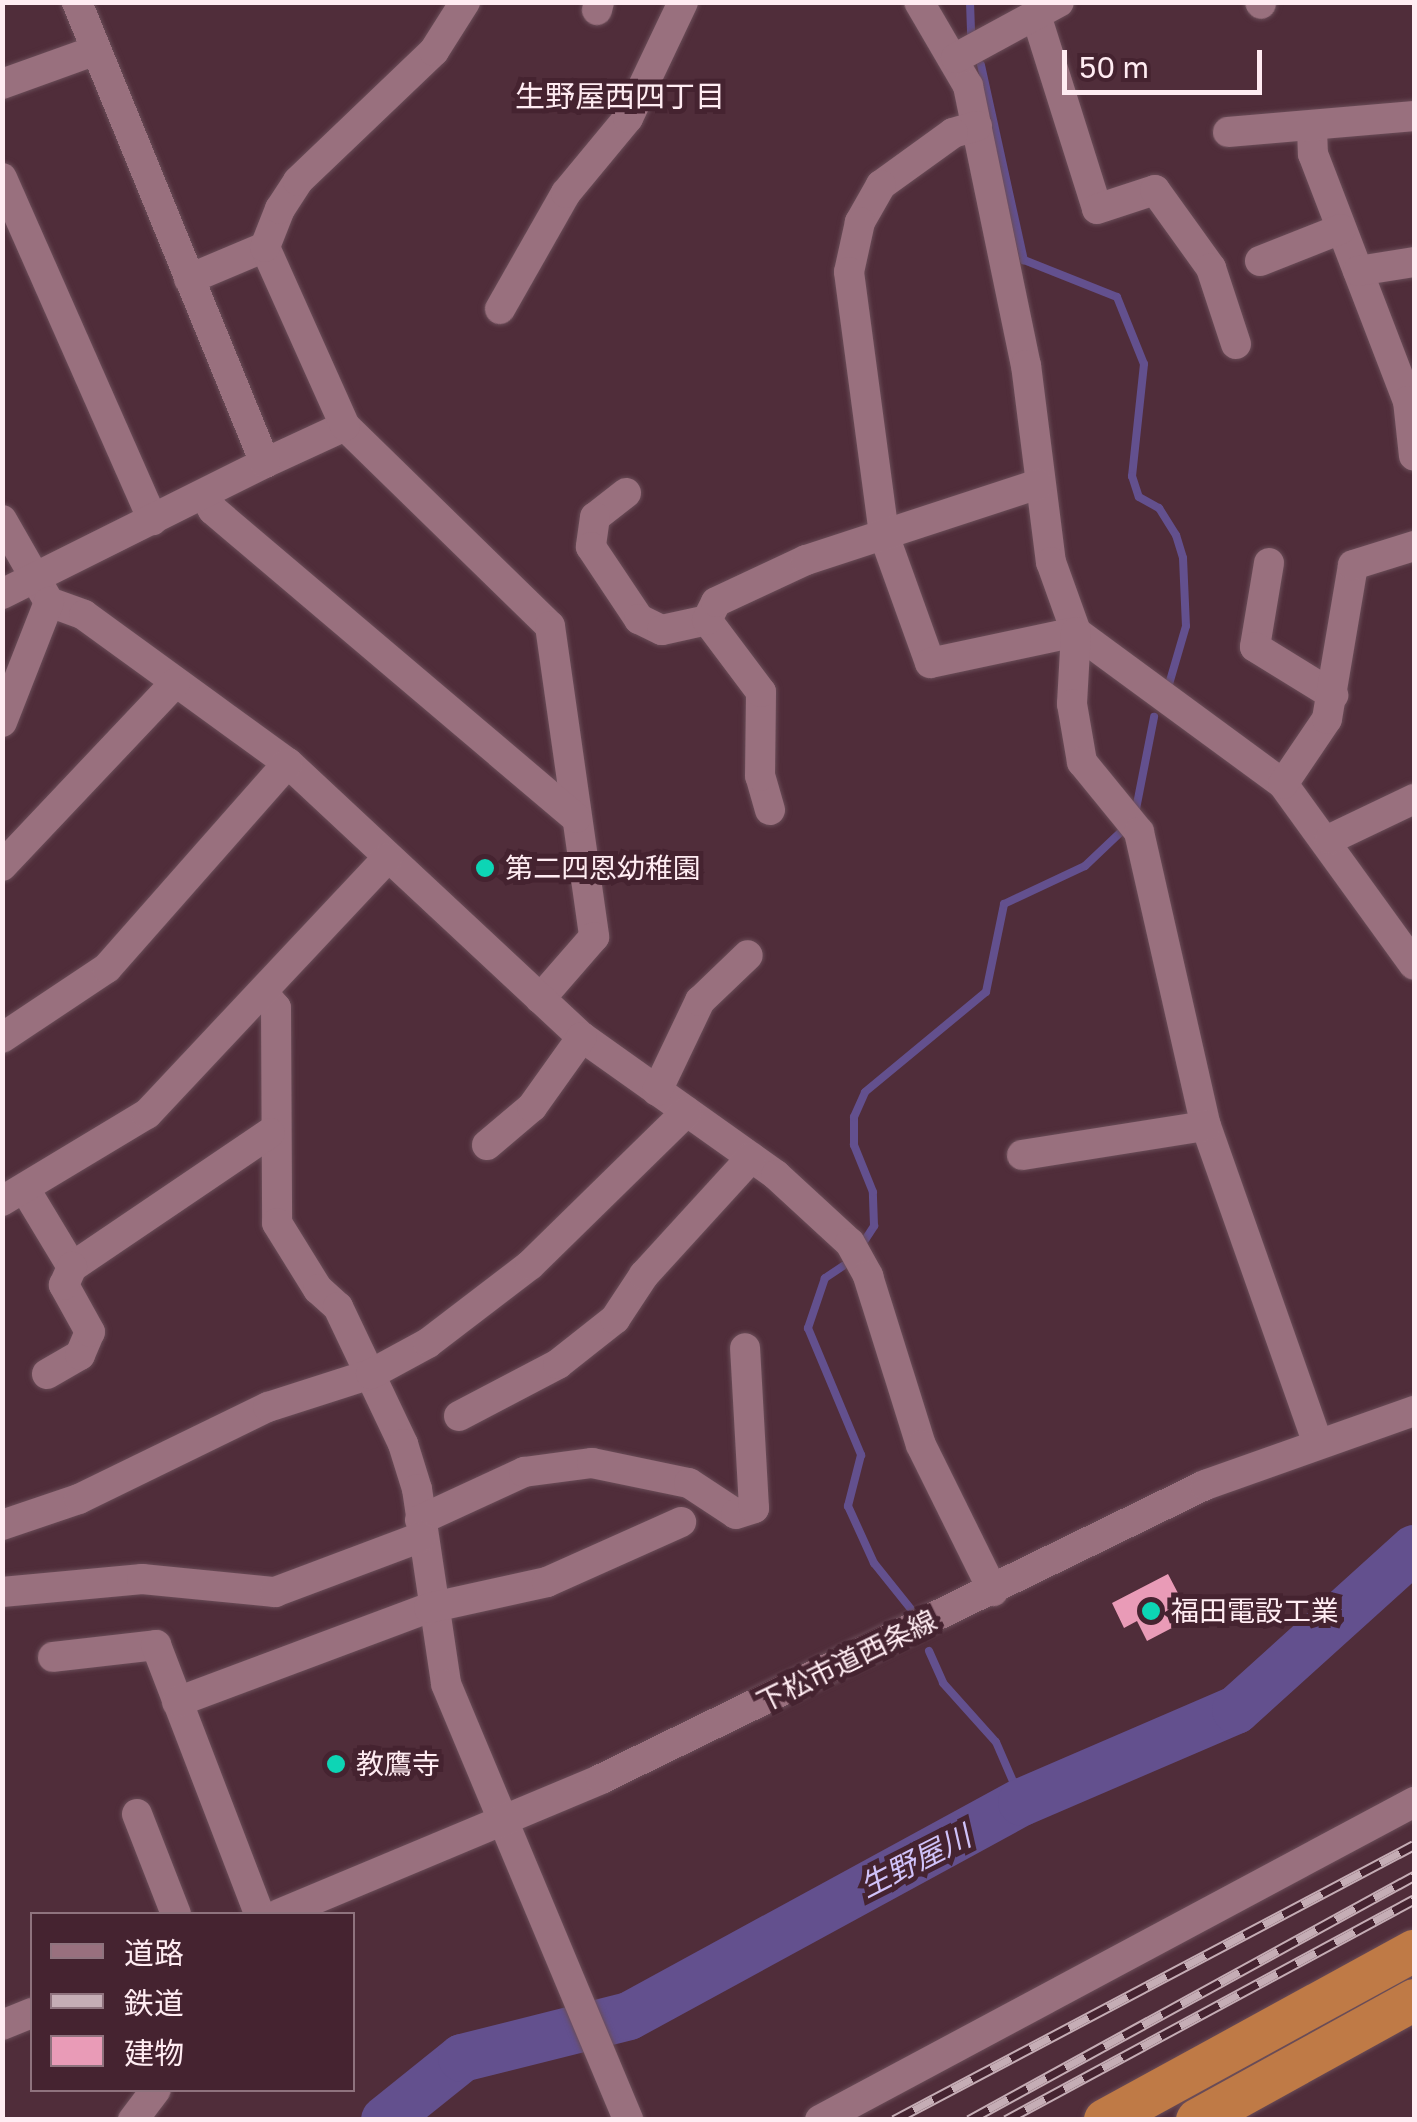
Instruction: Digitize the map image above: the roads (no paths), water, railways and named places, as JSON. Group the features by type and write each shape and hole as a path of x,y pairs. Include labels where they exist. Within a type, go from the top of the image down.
{"highway":[{"path":"1105,2120 1414,1951"},
{"path":"1197,2120 1414,2000"}],"street":[{"path":"77,2 91,52 264,463"},
{"path":"189,279 265,248 298,181 434,51 465,2"},
{"path":"500,310 566,193 628,118 683,2"},
{"path":"919,2 956,58 977,126 1026,365 1038,484 1062,603 1076,632 1282,784 1330,839 1414,965"},
{"path":"956,58 1048,9 1096,209 1155,190 1210,268 1236,344"},
{"path":"2,84 91,52"},
{"path":"1228,132 1312,128 1414,116"},
{"path":"977,126 954,132 882,185 860,222 849,272 884,535 930,663 1076,632"},
{"path":"1312,128 1313,154 1340,229 1411,400 1414,456"},
{"path":"2,178 153,520"},
{"path":"1260,261 1340,229"},
{"path":"265,248 345,426 550,626 594,937 540,999"},
{"path":"1358,271 1414,262"},
{"path":"2,722 41,593 153,520 345,426"},
{"path":"707,620 716,602 746,584 1038,484"},
{"path":"626,493 595,517 591,548 639,618 662,630 707,620"},
{"path":"204,494 242,535 576,818"},
{"path":"2,520 41,593"},
{"path":"1282,784 1302,766 1332,696 1353,565 1414,546"},
{"path":"1269,563 1255,647 1332,696"},
{"path":"2,594 41,593 84,615 288,763 582,1037 751,1158 850,1243 868,1276 921,1445 994,1591"},
{"path":"707,620 761,692 760,776 770,810"},
{"path":"1076,632 1072,704 1082,762 1139,832 1206,1126 1317,1441"},
{"path":"2,866 174,683"},
{"path":"2,1038 107,968 288,763"},
{"path":"1330,839 1414,800"},
{"path":"72,1266 14,1195 147,1114 264,994 387,858"},
{"path":"657,1092 700,1002 748,955"},
{"path":"264,994 276,1008 270,1133 277,1223 318,1289 338,1307 403,1444 420,1529 429,1608 446,1684 628,2120"},
{"path":"488,1145 532,1107 582,1037"},
{"path":"2,1525 146,1470 268,1407 371,1374 428,1343 530,1265 686,1112"},
{"path":"1022,1155 1206,1126"},
{"path":"47,1374 80,1355 90,1332 64,1285 72,1266 270,1133"},
{"path":"460,1416 558,1364 615,1318 644,1275 751,1158"},
{"path":"2,1592 142,1579 275,1592 420,1529 553,1464 642,1468 689,1483 736,1514 754,1508 758,1485 745,1348"},
{"name":"下松市道西条線","path":"284,1912 502,1822 994,1591 1204,1485 1317,1441 1414,1411"},
{"path":"177,1702 429,1608 547,1582 682,1522"},
{"path":"53,1657 156,1645 258,1912"},
{"path":"820,2120 1414,1802"},
{"path":"137,1814 175,1912"},
{"path":"319,1912 350,1884"},
{"path":"2,2025 30,2013"},
{"path":"133,2120 154,2092"}],"waterway":[{"path":"970,2 971,33"},
{"path":"981,65 1024,260 1117,297 1144,364 1132,476 1139,497 1159,508 1176,535 1183,558 1186,626 1169,684"},
{"path":"1136,809 1154,717"},
{"path":"865,1240 874,1226 873,1192 854,1145 854,1117 865,1092 986,992 1004,904 1085,866 1125,828"},
{"path":"843,1266 825,1278 808,1328 861,1455 848,1506 874,1563 910,1608"},
{"name":"生野屋川","path":"385,2120 462,2058 629,2016 1022,1802 1236,1710 1414,1549"},
{"path":"929,1651 943,1683 996,1742 1022,1802"}],"railway":[{"path":"894,2120 1414,1845"},
{"path":"969,2120 1414,1876"},
{"path":"1006,2120 1414,1899"}],"place":[{"name":"第二四恩幼稚園","path":"485,868"},
{"name":"福田電設工業","path":"1151,1611"},
{"name":"教鷹寺","path":"336,1764"}],"district":[{"name":"生野屋西四丁目","path":"620,96"}]}
